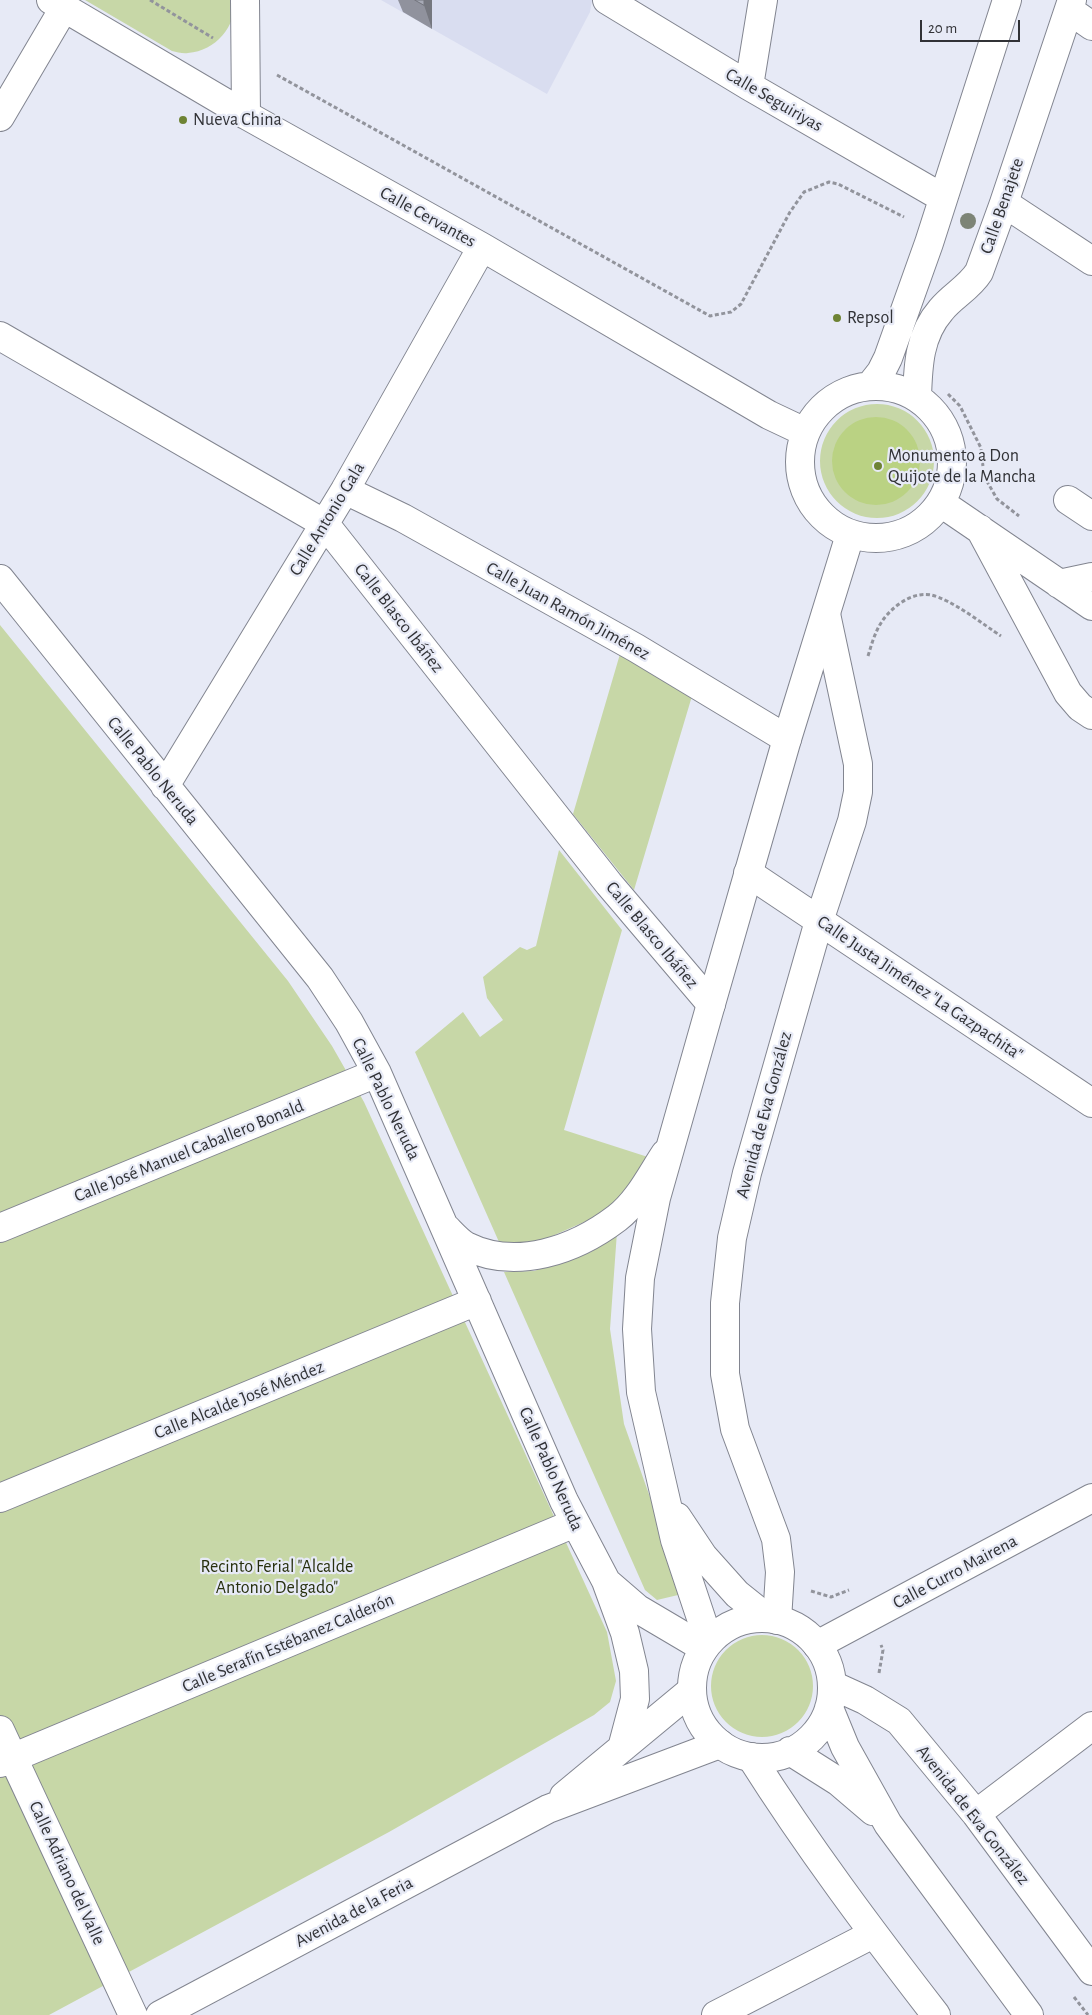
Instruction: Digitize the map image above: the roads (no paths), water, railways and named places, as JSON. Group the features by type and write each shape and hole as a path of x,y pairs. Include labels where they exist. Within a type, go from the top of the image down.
{"street":[{"path":"245,0 246,115"},
{"name":"Calle Seguiriyas","path":"606,0 749,86 943,198"},
{"path":"749,86 763,0"},
{"path":"870,386 881,372 888,358 943,198 1007,0"},
{"path":"0,117 57,4"},
{"name":"Calle Cervantes","path":"57,4 246,115 482,247 761,411 805,432"},
{"path":"1070,5 1092,26"},
{"name":"Calle Benajete","path":"917,397 919,360 925,335 940,310 972,282 979,272 1004,204 1070,5"},
{"path":"1004,204 1092,261"},
{"name":"Calle Antonio Gala","path":"165,786 345,490 482,247"},
{"name":"Calle Blasco Ibáñez","path":"0,336 325,524 598,870 711,1004"},
{"path":"877,385 895,388 917,397 935,413 947,434 953,457 950,481 941,503 924,522 902,535 876,539 850,535 828,523 812,504 802,481 799,457 805,432 814,416 827,403 842,393 859,387 877,385"},
{"name":"Calle Juan Ramón Jiménez","path":"345,490 403,518 628,644 787,739"},
{"path":"1068,500 1092,516"},
{"path":"941,503 1092,606"},
{"path":"980,529 1068,693 1080,707 1092,715"},
{"name":"Avenida de Eva González","path":"656,1464 641,1392 638,1329 640,1278 656,1198 787,739 850,535"},
{"path":"1059,584 1092,578"},
{"name":"Calle Pablo Neruda","path":"0,579 320,978 349,1022 378,1073 444,1227 576,1523 606,1581 625,1633 634,1671 635,1699 622,1748"},
{"name":"Avenida de Eva González","path":"772,1619 780,1572 776,1539 735,1430 725,1374 725,1303 732,1238 747,1173 819,921 852,821 858,792 858,764 826,614"},
{"name":"Calle Justa Jiménez \"La Gazpachita\"","path":"748,873 1092,1103"},
{"name":"Calle José Manuel Caballero Bonald","path":"0,1228 378,1073"},
{"path":"444,1227 464,1245 488,1255 509,1258 538,1256 568,1245 618,1217 642,1190 671,1144"},
{"name":"Calle Alcalde José Méndez","path":"0,1498 477,1301"},
{"path":"656,1464 677,1517 703,1556 737,1594 772,1619"},
{"path":"656,1464 675,1540 706,1645"},
{"name":"Calle Curro Mairena","path":"817,1645 1092,1498"},
{"name":"Calle Serafín Estébanez Calderón","path":"6,1760 576,1523"},
{"name":"Calle Pablo Neruda","path":"606,1581 638,1609 706,1645"},
{"path":"830,1697 814,1734 803,1744 790,1752 771,1757 751,1757 735,1752 720,1744 706,1729 696,1711 692,1690 696,1662 706,1645 726,1627 748,1618 772,1619 786,1622 804,1631 825,1657 830,1697 845,1747 888,1824 1029,2015"},
{"path":"548,1809 692,1690"},
{"name":"Avenida de Eva González","path":"830,1697 874,1706 899,1721 976,1814 1092,1971"},
{"path":"976,1814 1092,1726"},
{"name":"Calle Adriano del Valle","path":"0,1730 6,1760 133,2015"},
{"path":"548,1809 720,1744"},
{"path":"790,1752 839,1782 888,1824"},
{"path":"751,1757 794,1824 873,1934 936,2015"},
{"name":"Avenida de la Feria","path":"160,2015 548,1809"},
{"path":"716,2015 873,1934"}],"place":[{"name":"Nueva China","path":"183,120"},
{"name":"Repsol","path":"837,318"},
{"name":"Monumento a Don Quijote de la Mancha","path":"878,466"}],"park label":[{"name":"Recinto Ferial \"Alcalde Antonio Delgado\"","path":"277,1577"}]}
